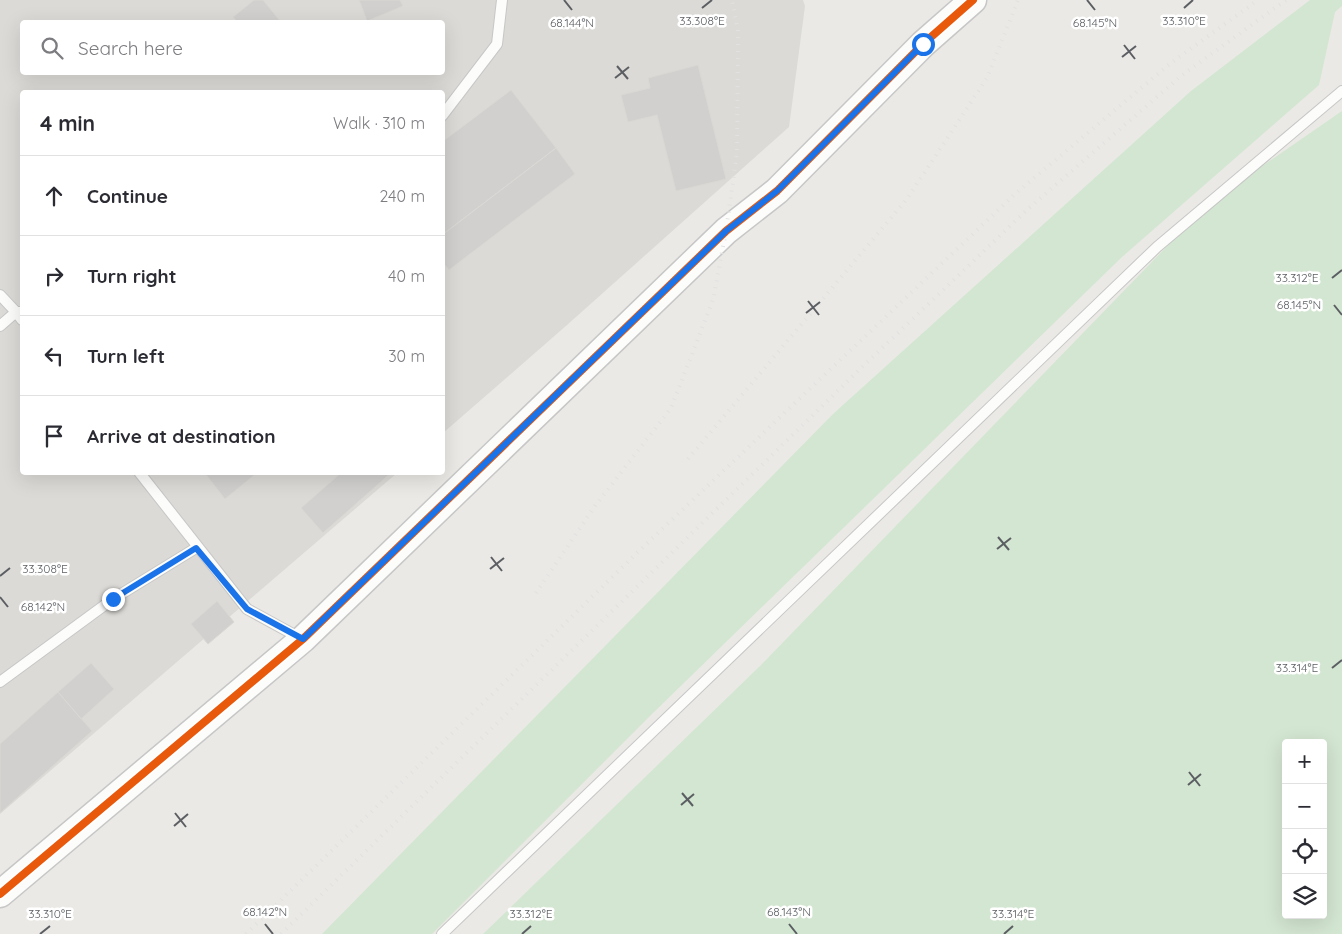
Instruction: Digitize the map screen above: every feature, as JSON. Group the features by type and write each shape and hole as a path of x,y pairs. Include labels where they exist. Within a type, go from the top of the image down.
{"street":[{"path":"0,894 303,639 726,231 777,191 923,44 973,0"}],"lane":[{"path":"445,112 498,44 502,0"},
{"path":"442,934 1157,247 1342,92"},
{"path":"0,295 20,314"},
{"path":"0,326 20,316"},
{"path":"141,475 196,548 247,609 303,639"},
{"path":"0,682 113,599 196,548"}],"shaded area":[{"path":"0,0 803,0 805,6 789,127 445,431 445,90 20,90 20,475 395,475 0,814"}],"green space":[{"path":"1310,0 1342,0 1342,6 1335,12 1319,85 1122,257 652,714 432,934 322,934 833,414 1191,91"},
{"path":"1342,111 1342,934 483,934 760,666 1210,202"}],"building":[{"path":"254,0 263,0 279,20 235,20 233,17"},
{"path":"359,0 400,0 403,6 369,20 367,20"},
{"path":"698,65 726,179 676,191 657,115 628,122 621,95 650,88 648,78"},
{"path":"511,90 556,148 445,233 445,140"},
{"path":"556,148 575,174 449,270 445,265 445,233"},
{"path":"206,475 254,475 225,499"},
{"path":"339,475 389,475 323,533 301,508"},
{"path":"217,601 234,622 208,644 191,624"},
{"path":"91,663 114,689 81,719 58,692"},
{"path":"58,692 92,731 0,813 0,744"}],"railway":[{"path":"536,593 595,506 671,408 713,300 726,231 737,153 738,30 732,0"},
{"path":"688,459 907,199 987,78 1018,0"},
{"path":"246,934 638,552 1015,194 1171,63 1258,0"},
{"path":"281,934 855,374 1028,209 1181,76 1286,0"}],"cycle path":[{"path":"0,894 303,639 726,231 777,191 923,44 973,0"}],"route":[{"path":"113,599 196,548 247,609 303,639 726,231 777,191 923,44"}]}
